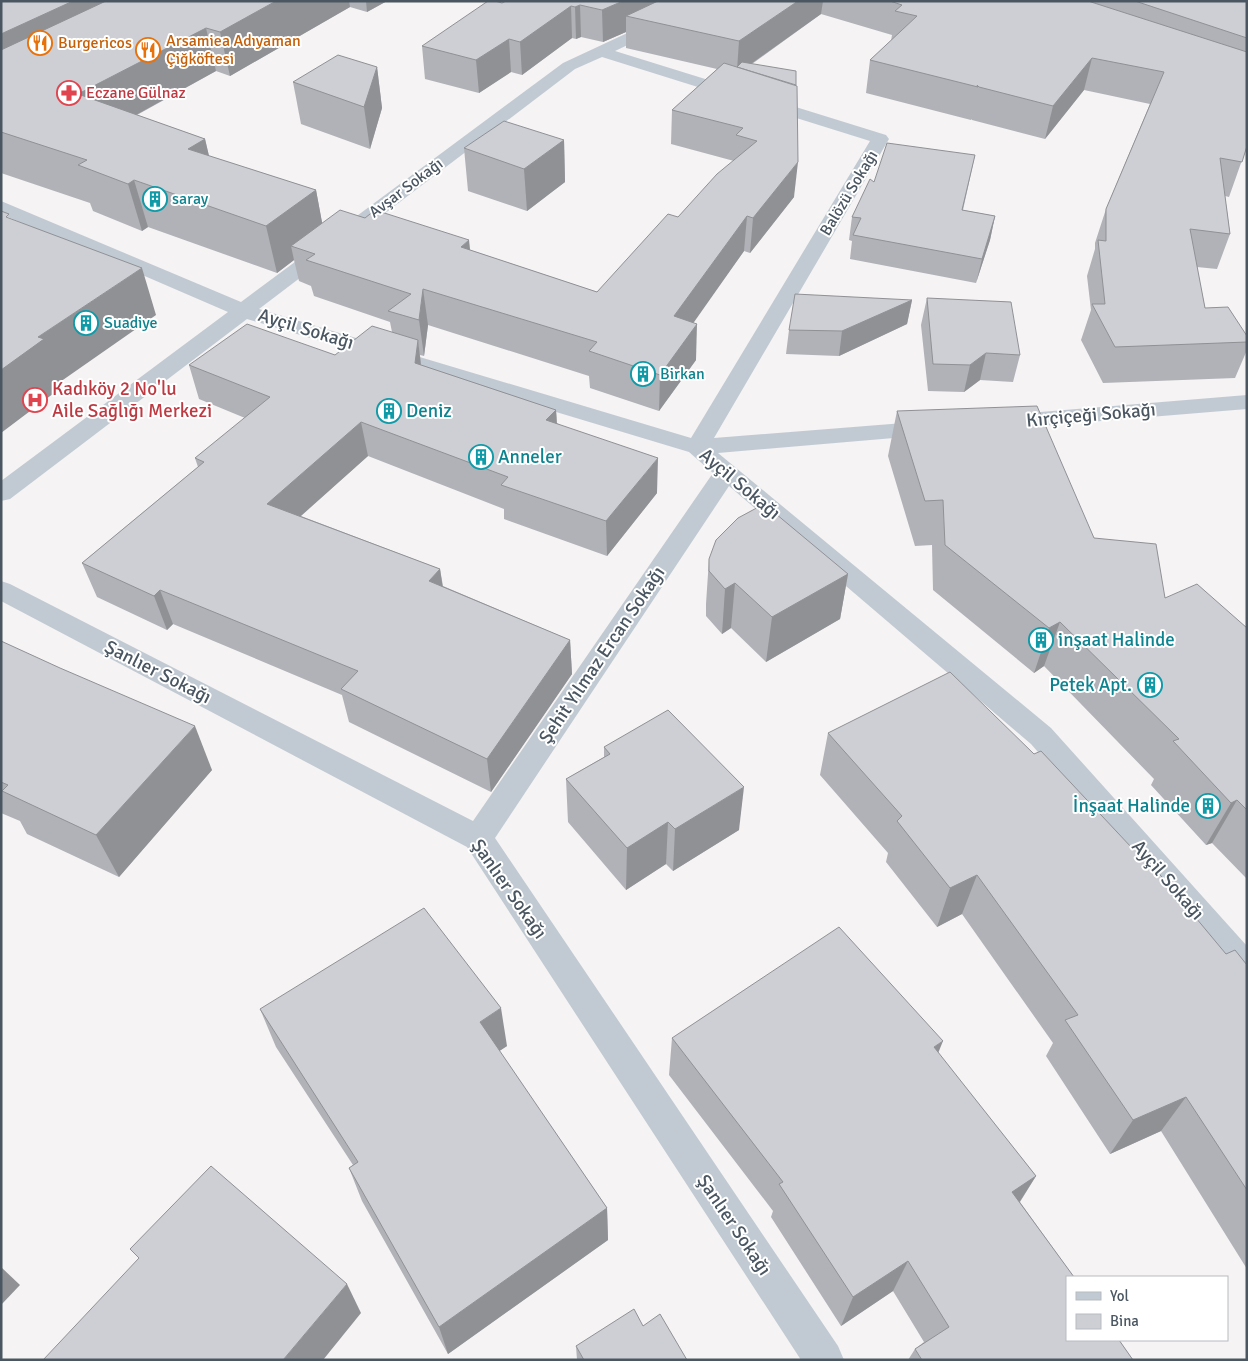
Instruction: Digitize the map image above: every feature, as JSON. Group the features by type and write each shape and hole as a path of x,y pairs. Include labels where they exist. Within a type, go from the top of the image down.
{"street":[{"name":"Avşar Sokağı","path":"1,493 569,66 708,1"},
{"name":"Balözü Sokağı","path":"600,51 880,139 696,447"},
{"name":"Ayçil Sokağı","path":"1,207 243,310 696,447 1041,736 1247,969"},
{"name":"Kırçiçeği Sokağı","path":"982,424 1247,402"},
{"path":"696,447 952,426"},
{"name":"Şehit Yılmaz Ercan Sokağı","path":"478,838 726,472"},
{"name":"Şanlıer Sokağı","path":"1,590 478,838 824,1360"}],"building":[{"path":"1,1 73,1 1,34"},
{"path":"106,1 276,1 220,32 206,28 78,94 205,139 188,149 316,190 266,226 134,180 128,184 78,165 87,160 1,132 1,50"},
{"path":"488,1 502,3 506,1 623,1 602,10 580,5 571,6 520,42 509,39 476,60 422,46"},
{"path":"658,1 798,1 739,41 626,16"},
{"path":"890,1 1088,1 1247,52 1247,146 1242,162 1220,158 1230,234 1190,229 1205,308 1228,307 1247,336 1247,342 1115,347 1092,304 1105,304 1098,240 1106,241 1106,209 1164,72 1092,58 1053,106 977,85 978,87 870,60 917,16 895,11 902,5"},
{"path":"1135,1 1247,1 1247,38"},
{"path":"338,55 377,67 364,107 293,82"},
{"path":"742,62 796,71 796,85 737,67"},
{"path":"724,63 797,86 798,162 753,218 747,216 674,316 697,324 660,375 589,351 597,342 423,289 419,320 388,311 411,294 306,260 315,254 291,246 340,210 365,218 375,210 469,240 461,247 597,292 668,214 678,217 717,174 757,141 736,135 743,128 672,110"},
{"path":"504,121 564,140 524,169 464,148"},
{"path":"887,143 975,155 962,210 995,216 982,259 853,235 861,218 852,217 870,179 874,182"},
{"path":"1,211 9,214 6,217 142,268 38,337 44,339 1,370"},
{"path":"795,294 912,300 842,331 789,330"},
{"path":"927,298 1011,302 1020,355 986,353 970,365 933,364"},
{"path":"247,324 335,355 372,326 418,340 415,363 556,410 546,420 658,458 606,521 501,485 508,477 361,422 267,504 440,569 429,581 570,640 487,759 341,689 358,671 160,590 154,596 82,563 204,462 195,458 270,397 189,365"},
{"path":"1037,406 1094,538 1156,544 1165,598 1197,584 1247,628 1247,810 1237,800 1231,803 1173,741 1179,739 1060,622 1049,628 945,545 943,500 925,501 897,411"},
{"path":"764,504 848,574 772,617 735,583 725,589 709,571 709,559 716,540 738,518"},
{"path":"1,641 195,726 96,835 2,791 8,785 1,782"},
{"path":"950,672 1034,754 1041,751 1132,848 1136,846 1226,954 1235,950 1247,965 1247,1190 1186,1097 1133,1120 1065,1020 1078,1015 977,875 950,888 897,821 902,816 828,733"},
{"path":"668,710 744,787 675,829 668,822 627,848 566,779 610,754 604,747"},
{"path":"424,908 501,1008 480,1022 607,1208 439,1327 349,1168 358,1162 260,1009"},
{"path":"839,927 943,1041 934,1047 1036,1176 1012,1192 1073,1276 1066,1276 1066,1341 1120,1341 1133,1360 922,1360 915,1349 949,1327 908,1261 853,1297 779,1184 783,1182 672,1038"},
{"path":"211,1166 347,1284 283,1360 43,1360 139,1258 130,1249"},
{"path":"634,1309 643,1326 660,1314 687,1360 584,1360 576,1346"}],"place":[{"name":"Burgericos","path":"40,43"},
{"name":"Arsamiea Adıyaman Çiğköftesi","path":"148,50"},
{"name":"Eczane Gülnaz","path":"69,93"},
{"name":"saray","path":"155,199"},
{"name":"Suadiye","path":"86,323"},
{"name":"Birkan","path":"643,374"},
{"name":"Kadıköy 2 No'lu Aile Sağlığı Merkezi","path":"35,400"},
{"name":"Deniz","path":"389,411"},
{"name":"Anneler","path":"481,457"},
{"name":"inşaat Halinde","path":"1041,640"},
{"name":"Petek Apt.","path":"1150,685"},
{"name":"İnşaat Halinde","path":"1208,806"}]}
